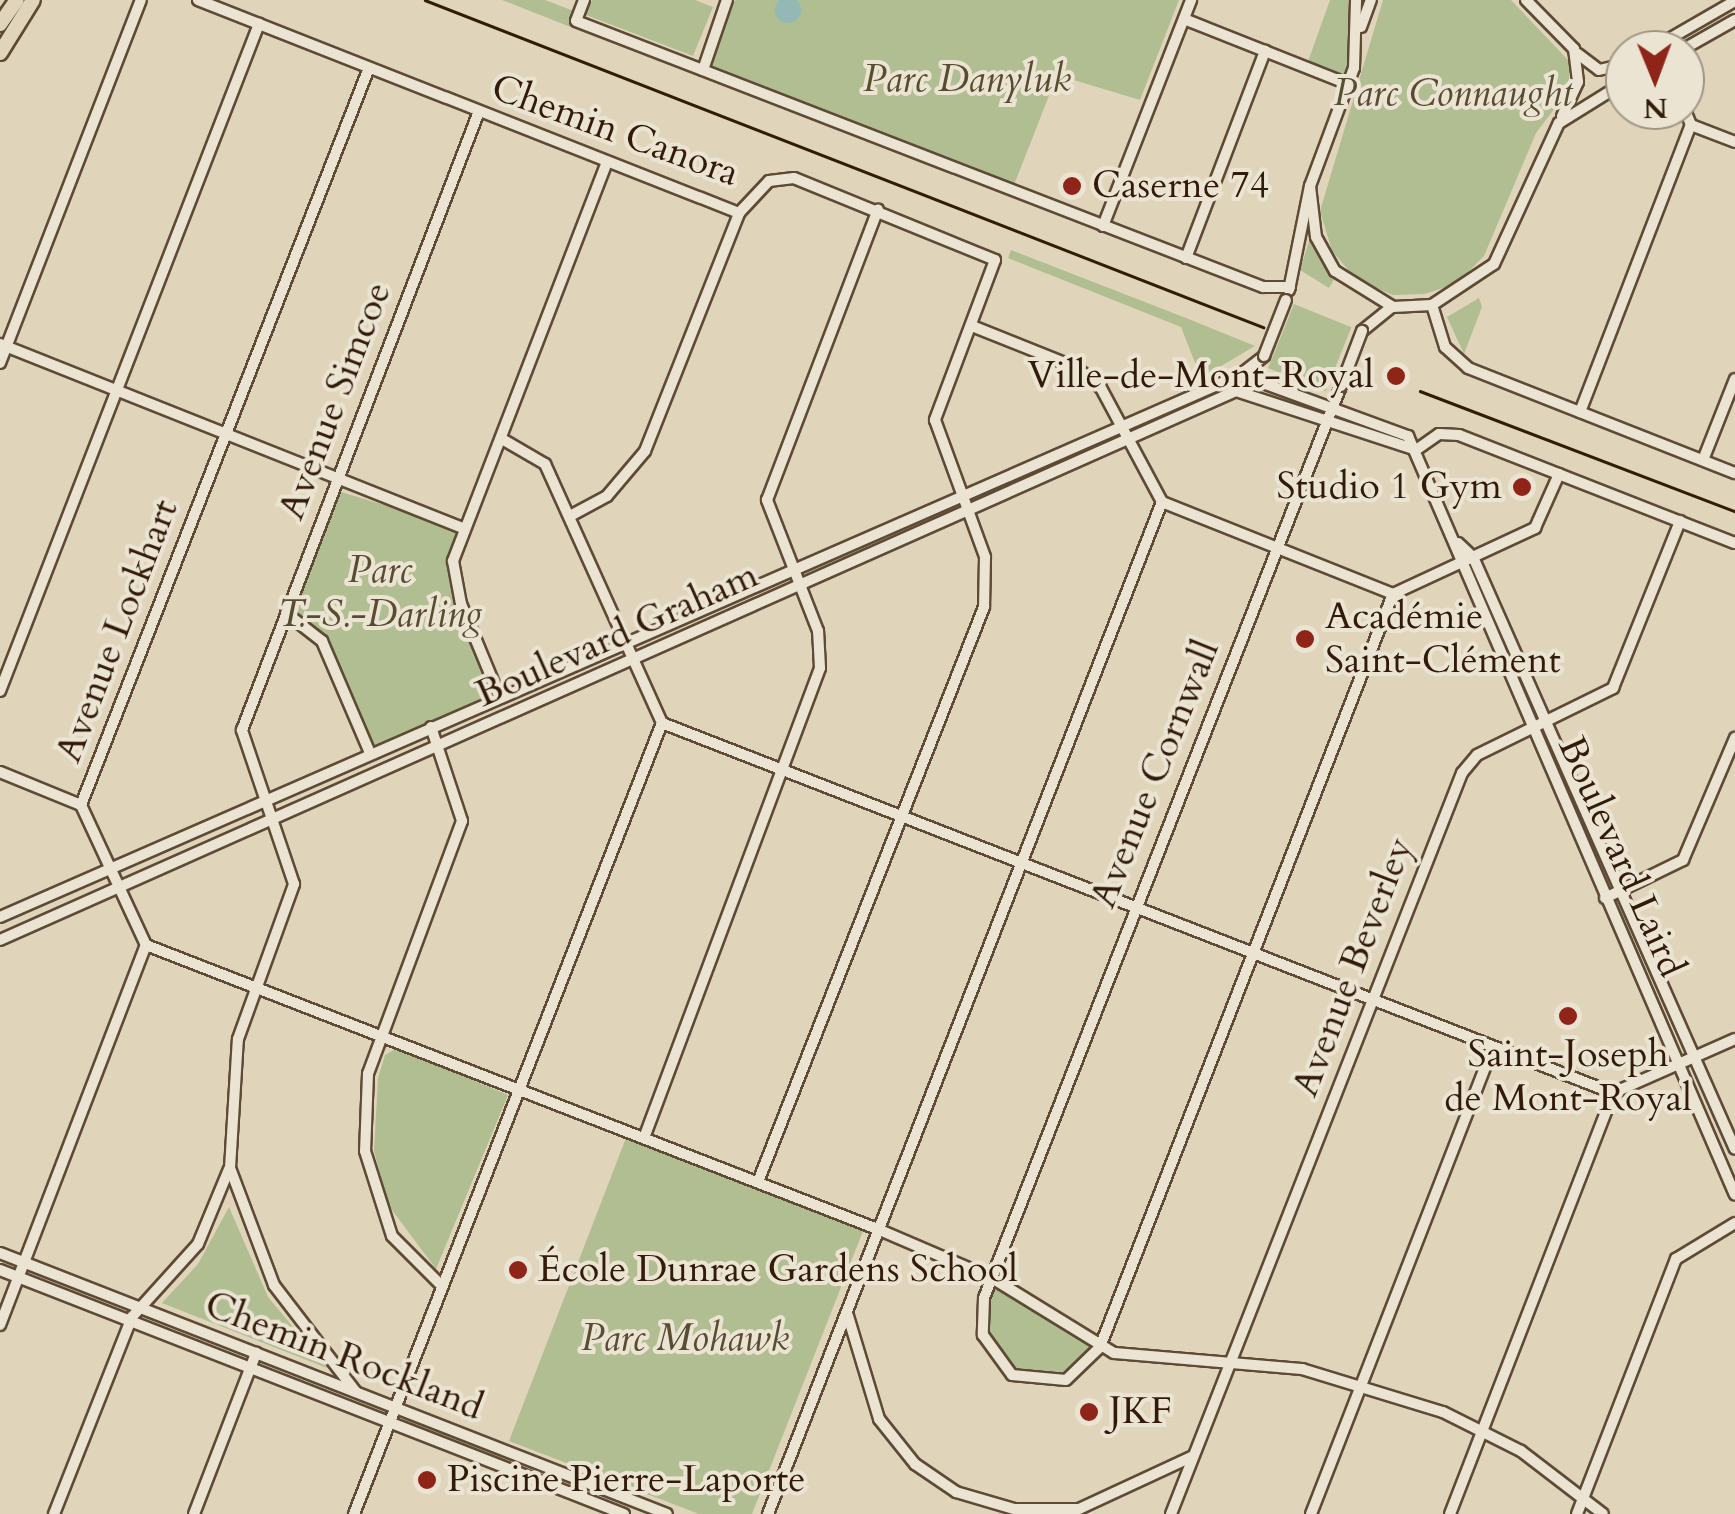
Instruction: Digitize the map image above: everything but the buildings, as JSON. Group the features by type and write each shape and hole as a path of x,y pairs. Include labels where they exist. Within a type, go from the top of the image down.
{"main road":[{"path":"0,24 17,0"},
{"path":"0,53 33,0"}],"street":[{"path":"0,363 3,345 140,0"},
{"name":"Chemin Canora","path":"198,0 478,114 739,213 786,176 990,255 994,268 972,326"},
{"path":"584,0 576,21 1263,287 1290,288"},
{"path":"703,70 728,0"},
{"path":"1104,226 1191,0"},
{"path":"1356,0 1358,46"},
{"path":"1372,0 1348,84 1310,186 1290,288 1264,356 1258,391 1416,450 1449,433 1735,543"},
{"path":"1526,0 1574,49 1599,70 1605,69"},
{"path":"1685,30 1735,1"},
{"path":"1184,19 1348,84"},
{"path":"1705,37 1735,20"},
{"path":"0,691 259,24"},
{"path":"1310,186 1326,258 1393,306 1432,306 1494,264 1578,82 1574,49"},
{"path":"1186,258 1265,51"},
{"name":"Avenue Lockhart","path":"146,945 82,805 369,68"},
{"path":"1560,123 1605,95"},
{"name":"Avenue Simcoe","path":"54,1514 130,1321 198,1244 230,1168 238,1039 294,884 262,801 242,730 478,114"},
{"path":"1580,412 1689,130"},
{"path":"1704,130 1735,142"},
{"path":"500,698 455,589 464,529 606,164"},
{"path":"644,1138 820,668 818,631 770,521 769,490 878,210"},
{"path":"570,516 607,496 645,451 739,213"},
{"name":"Avenue Cornwall","path":"1100,1348 1066,1380 1012,1375 983,1335 992,1278 1362,331 1393,306"},
{"path":"1432,306 1457,361 1735,473"},
{"path":"758,1182 989,589 935,420 972,326 1078,368 1122,422 1162,502 1393,594"},
{"path":"3,345 464,529"},
{"path":"1240,374 1264,356"},
{"path":"1240,374 1259,377 1404,432 1416,450"},
{"name":"Boulevard Graham","path":"0,917 1122,422 1240,374"},
{"path":"1703,460 1735,380"},
{"name":"Boulevard Graham","path":"0,940 1131,441 1236,391 1258,391"},
{"path":"354,1514 662,723 544,464 502,439"},
{"name":"Boulevard Laird","path":"1416,450 1458,542 1473,557 1735,1148"},
{"path":"1100,1348 1393,594 1535,528 1558,474"},
{"path":"768,1514 1162,502"},
{"name":"Avenue Beverley","path":"1171,1514 1466,766 1613,688 1680,522"},
{"name":"Boulevard Laird","path":"1458,542 1458,564 1735,1195"},
{"path":"286,613 322,641 370,753"},
{"path":"662,723 1614,1094"},
{"path":"431,727 462,821 381,1036 364,1112 368,1178 392,1236 442,1286"},
{"path":"1605,898 1687,854 1735,738"},
{"path":"0,772 82,805"},
{"path":"0,1325 146,945 880,1230 992,1278 1100,1348 1233,1359 1362,1383 1482,1429 1603,1514"},
{"path":"1450,1514 1614,1094 1735,1039"},
{"path":"1311,1514 1493,1047"},
{"name":"Avenue Simcoe","path":"230,1168 274,1284 356,1392"},
{"path":"1578,1514 1676,1259 1735,1223"},
{"name":"Chemin Rockland","path":"0,1253 667,1514"},
{"name":"Chemin Rockland","path":"0,1270 624,1514"},
{"path":"848,1315 879,1419 915,1464 956,1492 1014,1510 1079,1509 1194,1456"},
{"path":"194,1514 256,1353"}],"green space":[{"path":"502,0 545,0 579,13 573,28"},
{"path":"592,0 695,0 713,7 693,56 586,15"},
{"name":"Parc Danyluk","path":"735,0 1179,0 1140,100 1057,75 1014,185 709,66"},
{"path":"1330,0 1356,0 1348,84 1306,67"},
{"name":"Parc Connaught","path":"1383,0 1511,0 1571,63 1567,92 1536,133 1484,256 1457,283 1425,294 1393,295 1356,279 1332,251 1320,211"},
{"path":"1309,241 1335,278 1329,288 1300,270"},
{"path":"1011,250 1255,346 1201,378 1181,327 1008,258"},
{"path":"1479,298 1482,307 1464,354 1447,317"},
{"path":"1294,304 1351,327 1326,391 1268,368"},
{"name":"Parc T.-S.-Darling","path":"341,492 464,529 452,574 500,698 370,753 322,641 286,613"},
{"path":"397,1048 508,1095 436,1269 389,1206 374,1151 378,1078 385,1055"},
{"name":"Parc Mohawk","path":"626,1138 863,1231 752,1514 699,1514 509,1441"},
{"path":"229,1207 268,1297 327,1368 162,1303 198,1264"},
{"path":"992,1278 1100,1347 1091,1365 1041,1384 999,1364 981,1315"},
{"path":"405,1417 655,1514 403,1422"}],"water":[{"path":"788,-3 797,1 801,10 797,19 788,23 779,19 775,10 779,1"}],"tram line":[{"path":"425,0 1263,327"},
{"path":"1420,391 1735,511"}],"place":[{"name":"Caserne 74","path":"1072,186"},
{"name":"Ville-de-Mont-Royal","path":"1396,376"},
{"name":"Studio 1 Gym","path":"1522,487"},
{"name":"Académie Saint-Clément","path":"1305,639"},
{"name":"Saint-Joseph de Mont-Royal","path":"1568,1016"},
{"name":"École Dunrae Gardens School","path":"518,1270"},
{"name":"JKF","path":"1089,1412"},
{"name":"Piscine Pierre-Laporte","path":"427,1480"}]}
